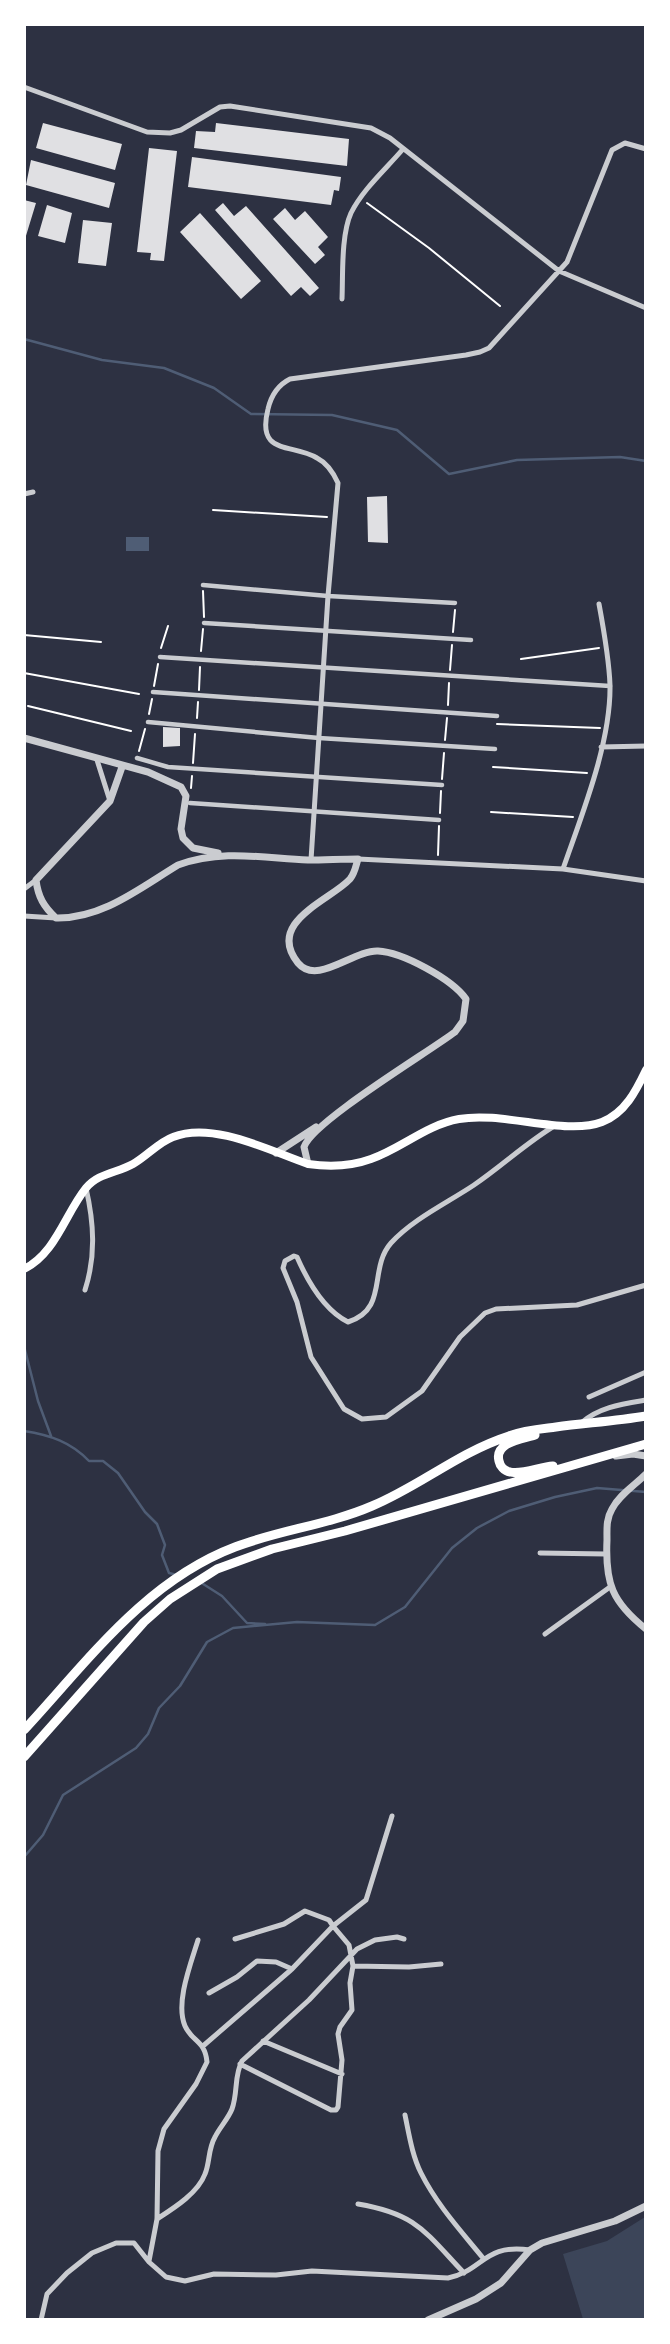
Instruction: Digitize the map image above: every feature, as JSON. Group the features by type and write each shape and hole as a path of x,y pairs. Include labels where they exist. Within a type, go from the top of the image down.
{"highway":[{"path":"24,1730 128,1617 160,1589 200,1563 234,1547 371,1507 442,1467 511,1435 581,1423 646,1416"},
{"path":"557,1427 502,1447 499,1461 503,1470 511,1473 522,1473 538,1467 570,1466"},
{"path":"24,1757 135,1631 170,1599 217,1569 243,1558 646,1444"}],"main road":[{"path":"24,1269 46,1252 86,1188 101,1176 136,1162 175,1136 219,1134 308,1164 352,1164 369,1160 424,1130 457,1120 494,1117 556,1125 593,1125 611,1117 627,1104 646,1070"}],"street":[{"path":"24,87 147,132 170,133 181,130 220,107 230,106 372,128 390,138 559,271 646,308"},
{"path":"311,860 338,483 329,468 319,459 280,448 270,439 266,427 268,406 278,387 290,379 480,352 489,348 559,271 573,248 610,152 622,143 646,149"},
{"path":"342,299 346,230 351,214 360,198 403,149"},
{"path":"24,494 33,492"},
{"path":"203,584 328,596 455,603"},
{"path":"563,869 581,818 606,728 610,686 607,647 599,604"},
{"path":"204,623 471,640"},
{"path":"160,657 610,686"},
{"path":"153,692 496,716"},
{"path":"148,722 319,738 495,749"},
{"path":"24,738 148,772 181,787 186,796 181,829 183,838 193,848 222,854 311,860 358,859 563,869 646,881"},
{"path":"601,747 646,746"},
{"path":"136,758 168,766 442,785"},
{"path":"97,760 110,801"},
{"path":"24,889 36,880 110,801 122,767"},
{"path":"190,803 439,820"},
{"path":"24,916 72,918 100,911 178,865 222,854"},
{"path":"276,1153 455,1032 463,1021 466,999 451,983 390,953 366,952 320,971 309,970 298,963 290,942 296,922 349,879 358,859"},
{"path":"36,880 37,894 46,909 56,918"},
{"path":"308,1164 304,1144 329,1119"},
{"path":"556,1125 414,1224 391,1244 383,1256 370,1308 362,1318 348,1322 337,1317 319,1296 297,1257 285,1261 283,1268 297,1302 311,1357 344,1409 362,1419 386,1417 422,1391 460,1337 485,1313 577,1305 646,1285"},
{"path":"85,1290 91,1271 93,1240 86,1188"},
{"path":"589,1397 646,1372"},
{"path":"581,1423 592,1413 608,1407 642,1401 646,1394"},
{"path":"594,1458 633,1454 646,1456"},
{"path":"646,1474 612,1506 607,1520 606,1554 610,1587 620,1605 646,1629"},
{"path":"540,1553 606,1554"},
{"path":"545,1634 610,1587"},
{"path":"203,2046 292,1969 333,1926 366,1900 391,1816"},
{"path":"235,1939 284,1924 304,1911 329,1920 349,1945 353,1966 350,1977 352,2010 338,2034 342,2074 338,2107 334,2110 240,2064"},
{"path":"157,2219 196,2188 205,2174 214,2139 232,2111 240,2064 309,2000 357,1950 375,1940 397,1937 404,1939"},
{"path":"149,2262 157,2219 158,2151 164,2129 196,2084 207,2062 203,2046 186,2028 181,2010 198,1940"},
{"path":"209,1993 237,1977 257,1961 276,1962 292,1969"},
{"path":"353,1966 410,1967 441,1964"},
{"path":"263,2041 342,2074"},
{"path":"405,2115 414,2156 421,2172 445,2211 483,2258"},
{"path":"358,2204 385,2208 407,2217 430,2235 464,2273"},
{"path":"428,2319 476,2299 493,2288 513,2272 530,2250 549,2240 615,2221 646,2206"},
{"path":"41,2319 47,2294 67,2273 92,2253 116,2243 134,2243 166,2277 185,2281 214,2274 276,2275 312,2270 443,2278 464,2273 483,2258 496,2252 530,2250"}],"path":[{"path":"360,198 429,248 500,306"},
{"path":"213,510 336,518"},
{"path":"438,863 455,603"},
{"path":"24,635 102,642"},
{"path":"521,659 607,647"},
{"path":"24,673 139,694"},
{"path":"29,706 131,731"},
{"path":"496,724 606,728"},
{"path":"493,767 594,774"},
{"path":"491,812 581,818"}],"shaded area":[{"path":"126,537 149,537 149,551 126,551"},
{"path":"645,2217 645,2319 583,2319 563,2254 607,2241"}],"building":[{"path":"43,123 122,144 115,170 36,148"},
{"path":"216,123 349,139 347,166 194,148 196,131 215,132"},
{"path":"149,148 177,151 164,261 150,260 151,253 137,252"},
{"path":"192,157 341,177 339,191 334,190 331,205 188,187"},
{"path":"31,160 115,183 109,208 26,185"},
{"path":"24,200 36,203 25,239 24,238"},
{"path":"223,203 234,216 246,206 319,288 310,296 301,287 291,296 215,210"},
{"path":"47,205 72,213 65,243 38,236"},
{"path":"285,208 295,220 305,211 328,237 318,247 325,255 315,264 273,219"},
{"path":"200,213 261,281 241,299 180,232"},
{"path":"83,220 112,223 106,266 78,263"},
{"path":"387,496 388,543 368,542 367,497"},
{"path":"163,727 180,728 180,746 163,747"}],"waterway":[{"path":"24,339 102,360 164,368 214,388 251,414 332,415 397,430 449,474 517,460 620,457 646,461"},
{"path":"24,1346 38,1401 51,1436"},
{"path":"24,1431 60,1440 89,1461 103,1461 118,1473 145,1512 157,1524 165,1545 162,1555 169,1573 177,1575"},
{"path":"24,1857 43,1835 63,1795 136,1748 148,1734 159,1708 180,1686 207,1642 233,1628 297,1622 375,1625 405,1607 452,1548 477,1528 509,1511 597,1488 646,1492"},
{"path":"200,1582 222,1596 247,1623 265,1624"}]}
